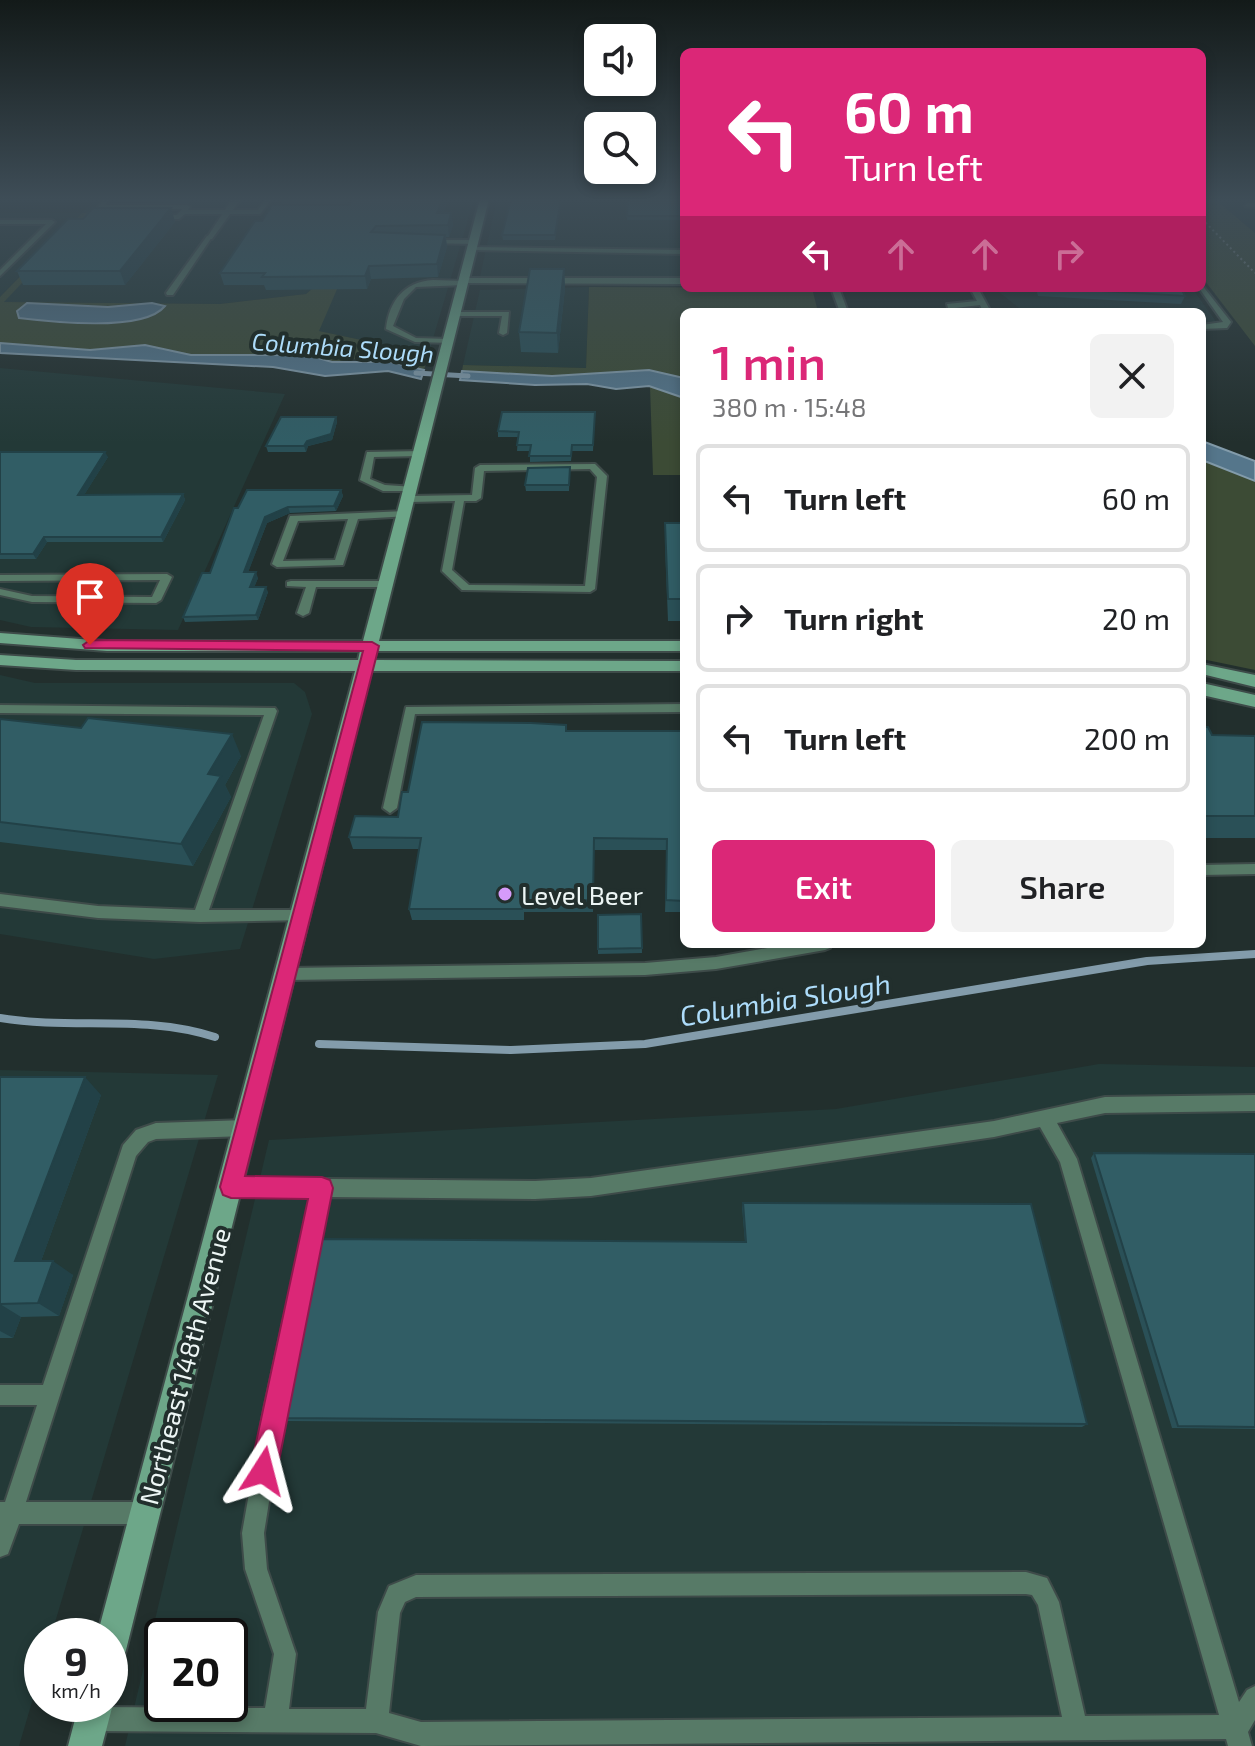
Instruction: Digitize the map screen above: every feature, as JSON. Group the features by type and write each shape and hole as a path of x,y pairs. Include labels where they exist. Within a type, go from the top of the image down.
{"street":[{"path":"465,282 680,281"},
{"name":"Northeast 148th Avenue","path":"118,1618 465,282"},
{"path":"0,638 107,646 680,646"},
{"path":"0,660 76,665 680,666"},
{"path":"1206,670 1255,681"},
{"path":"1206,690 1255,701"}],"lane":[{"path":"170,293 179,280"},
{"path":"449,341 415,340 389,327 399,295 408,287 419,283 465,282"},
{"path":"1206,292 1227,322 1206,326"},
{"path":"951,308 956,303 980,308"},
{"path":"456,314 506,314 503,333"},
{"path":"409,501 365,480 370,454 420,453"},
{"path":"353,518 339,563 277,564 294,518 353,518 409,501 460,498 476,498 480,468 592,466 602,476 590,589 466,588 447,571 460,498"},
{"path":"0,578 167,577 156,600 32,599 0,592"},
{"path":"291,584 388,584"},
{"path":"303,613 312,584"},
{"path":"390,808 410,710 680,708"},
{"path":"0,709 271,711 200,916"},
{"path":"1206,870 1255,869"},
{"path":"0,900 98,912 302,916"},
{"path":"287,974 645,969 716,963 802,948"},
{"path":"231,1187 535,1190 591,1187 1046,1121 1105,1105 1133,1102 1255,1103"},
{"path":"1046,1121 1068,1159 1239,1737"},
{"path":"0,1546 6,1513 50,1395 129,1151 142,1136 156,1131 246,1128"},
{"path":"275,1721 285,1654 256,1569 253,1533 274,1409 322,1188"},
{"path":"0,1395 50,1395"},
{"path":"6,1513 146,1513"},
{"path":"376,1721 389,1612 397,1594 416,1586 1026,1583 1039,1586 1048,1602 1076,1728"},
{"path":"1239,1737 1255,1698"},
{"path":"91,1723 376,1721 421,1734 512,1740 1076,1728 1239,1737"}],"shaded area":[{"path":"0,280 16,280 0,297"},
{"path":"22,280 322,280 306,294 220,304 3,302"},
{"path":"340,280 450,280 430,349 405,349 318,331"},
{"path":"589,287 586,368 463,365 480,290"},
{"path":"999,292 1195,292 1217,323 1206,322 1206,308 1019,308"},
{"path":"0,368 285,394 178,630 31,627 0,620"},
{"path":"0,675 35,683 294,683 305,692 312,714 240,949 154,959 0,934"},
{"path":"1099,1064 1255,1067 1255,1746 125,1746 144,1666 144,1722 248,1722 248,1618 155,1618 269,1140 836,1109"},
{"path":"0,1070 218,1075 56,1618 24,1618 26,1722 19,1746 0,1746"}],"green space":[{"path":"16,280 24,280 4,302 220,304 306,294 322,280 341,280 319,331 404,349 430,349 424,370 402,363 354,359 332,362 308,355 191,355 145,345 90,350 0,343 0,297"},
{"path":"1206,280 1255,280 1255,346 1206,282"},
{"path":"589,287 680,287 680,292 813,292 817,308 680,308 680,377 649,370 552,376 462,371 463,365 586,368"},
{"path":"650,386 680,397 680,475 653,475"},
{"path":"1206,462 1255,481 1255,670 1206,660"}],"water":[{"path":"27,303 108,307 152,303 165,306 154,314 138,319 74,323 19,318 17,311"},
{"path":"0,343 90,350 145,345 191,355 308,355 332,362 391,362 424,370 421,379 388,371 325,376 273,367 0,353"},
{"path":"649,370 680,377 680,397 649,386 616,389 587,384 535,385 460,380 462,371 552,376"},
{"path":"1206,443 1255,461 1255,481 1206,462"}],"building":[{"path":"528,280 563,280 557,333 519,332"},
{"path":"1118,292 1183,292 1185,296"},
{"path":"502,412 595,412 593,445 572,445 571,456 529,456 531,445 517,445 519,432 498,431"},
{"path":"281,417 336,417 331,434 307,441 304,446 266,446"},
{"path":"0,452 105,452 78,495 183,494 161,537 44,537 33,554 0,554"},
{"path":"570,467 569,485 525,485 528,468"},
{"path":"247,490 341,490 334,506 288,507 265,517 244,572 256,572 250,587 266,587 256,615 183,617 202,573 210,573 234,508 238,508"},
{"path":"665,523 680,523 680,599 668,599"},
{"path":"88,718 232,734 208,774 221,776 181,844 0,822 0,719 81,728"},
{"path":"422,722 566,725 566,731 680,731 680,901 666,900 667,839 594,838 593,900 523,901 522,909 409,909 421,838 349,837 355,816 398,817 402,792 408,792"},
{"path":"1206,727 1212,735 1255,736 1255,816 1206,816"},
{"path":"641,914 642,948 598,949 598,915"},
{"path":"0,1077 85,1077 15,1261 53,1261 38,1303 0,1304"},
{"path":"1094,1153 1255,1154 1255,1427 1178,1426"},
{"path":"743,1203 1031,1204 1087,1424 283,1418 320,1239 746,1242"}],"waterway":[{"name":"Columbia Slough","path":"416,373 468,376"},
{"name":"Columbia Slough","path":"319,1044 511,1050 645,1044 1147,961 1255,954"},
{"name":"Columbia Slough","path":"0,1018 162,1026 215,1037"}],"place":[{"name":"Level Beer","path":"505,894"}],"route":[{"path":"90,645 372,646 231,1187 322,1188 263,1471"}]}
